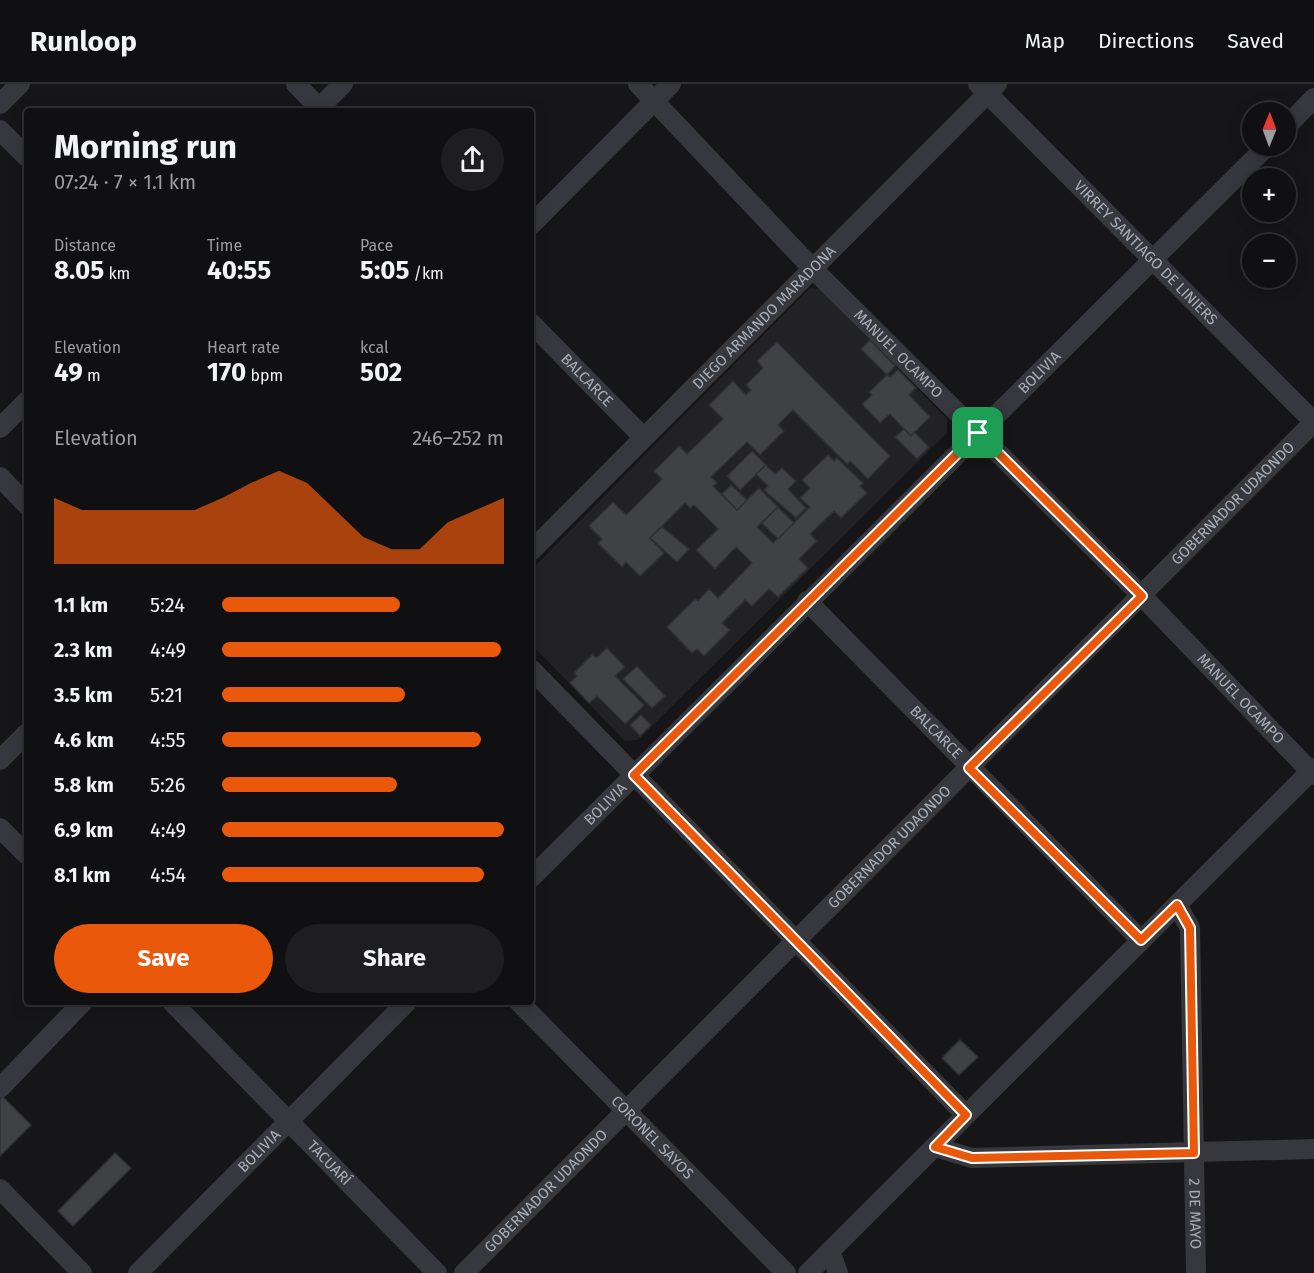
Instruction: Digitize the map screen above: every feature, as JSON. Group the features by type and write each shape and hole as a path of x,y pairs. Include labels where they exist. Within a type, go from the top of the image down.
{"street":[{"path":"0,104 20,84"},
{"path":"296,84 317,108"},
{"path":"321,108 343,84"},
{"name":"MANUEL OCAMPO","path":"638,84 812,267 1142,596 1313,771"},
{"path":"534,222 671,84"},
{"name":"VIRREY SANTIAGO DE LINIERS","path":"987,87 1314,422"},
{"name":"DIEGO ARMANDO MARADONA","path":"534,548 987,87"},
{"path":"1296,117 1314,98"},
{"path":"0,130 24,154"},
{"name":"BOLIVIA","path":"534,875 807,601 1257,156"},
{"name":"BALCARCE","path":"534,326 643,437"},
{"path":"0,428 24,404"},
{"name":"GOBERNADOR UDAONDO","path":"464,1273 1314,422"},
{"path":"0,477 24,502"},
{"name":"BALCARCE","path":"807,601 969,768 1141,940"},
{"path":"534,672 966,1115"},
{"path":"0,760 24,736"},
{"path":"808,1273 1313,771"},
{"path":"0,828 24,852"},
{"name":"2 DE MAYO","path":"1177,905 1190,928 1196,1273"},
{"path":"0,1088 80,1005"},
{"name":"TACUARÍ","path":"175,1005 437,1273"},
{"name":"BOLIVIA","path":"138,1273 404,1005"},
{"name":"CORONEL SAYOS","path":"522,1005 786,1273"},
{"path":"935,1147 972,1158 1314,1149"},
{"path":"0,1190 82,1273"},
{"path":"830,1251 838,1273"}],"shaded area":[{"path":"810,288 820,289 947,419 947,433 638,740 625,741 534,647 534,567"}],"building":[{"path":"870,340 895,366 887,375 861,349"},
{"path":"777,342 890,456 868,479 850,461 847,464 793,410 778,425 784,431 760,455 747,442 711,477 717,483 713,486 737,510 759,488 778,507 757,527 773,543 810,507 800,498 810,488 802,480 828,455 834,461 837,458 863,483 860,486 867,493 841,518 834,511 810,534 817,541 799,559 808,568 778,597 769,589 752,606 745,600 722,623 730,630 704,656 697,649 692,653 667,627 695,599 698,601 709,589 718,598 752,563 736,547 715,569 696,550 718,529 694,505 690,508 685,503 650,538 664,553 640,576 626,562 622,567 598,543 602,539 589,526 613,502 626,515 662,479 654,471 679,446 687,454 723,419 709,405 733,381 746,395 751,390 746,385 763,368 757,361"},
{"path":"898,370 916,388 909,395 930,417 911,436 890,414 880,423 862,404 872,395 869,392 887,375 890,377"},
{"path":"904,429 911,436 914,432 929,447 917,459 895,437"},
{"path":"752,451 766,465 740,490 727,476"},
{"path":"766,465 775,474 782,468 796,481 788,489 806,508 796,518 764,490 768,486 756,474"},
{"path":"731,485 747,500 737,510 722,494"},
{"path":"778,507 794,523 778,539 762,523"},
{"path":"662,527 689,549 677,562 650,538"},
{"path":"607,648 625,667 615,676 644,705 625,724 597,696 589,703 570,683 577,676 574,673 593,654 596,658"},
{"path":"637,666 665,696 652,708 623,679"},
{"path":"641,715 651,725 640,736 630,725"},
{"path":"960,1040 978,1057 959,1075 942,1058"},
{"path":"3,1097 31,1125 0,1156 0,1099"},
{"path":"115,1153 131,1168 73,1226 58,1211"}],"route":[{"path":"978,433 1142,596 969,768 1141,940 1177,905 1185,916 1190,928 1194,1153 972,1158 935,1147 966,1115 634,775 978,433"}]}
